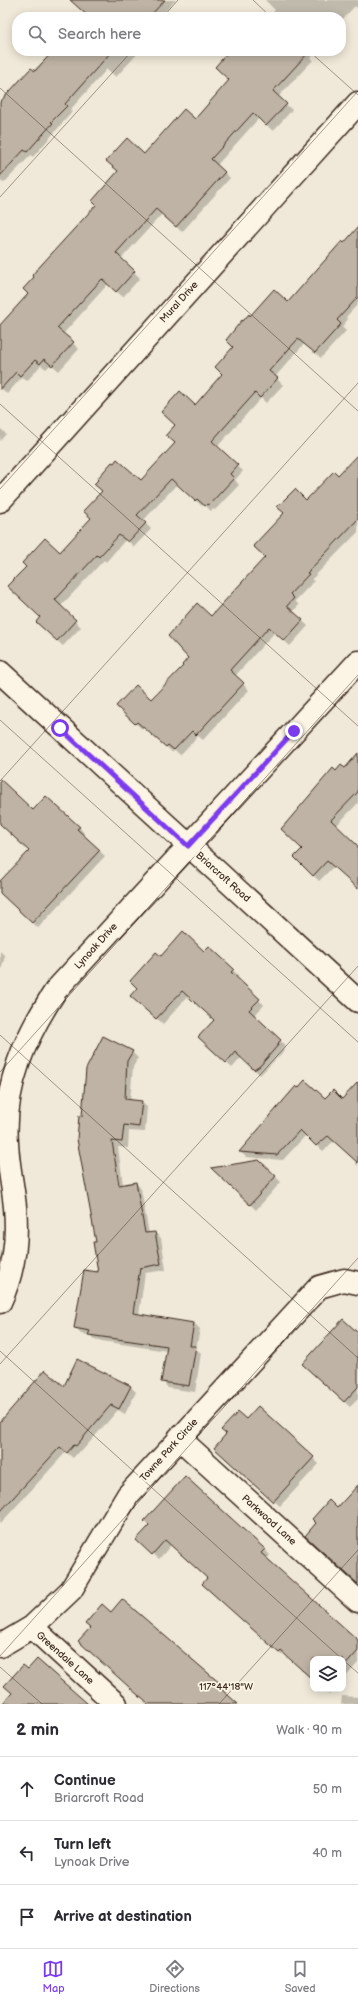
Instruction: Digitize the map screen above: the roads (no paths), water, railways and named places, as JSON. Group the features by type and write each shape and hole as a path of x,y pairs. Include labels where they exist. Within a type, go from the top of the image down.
{"street":[{"name":"Mural Drive","path":"0,501 358,103"},
{"name":"Lynoak Drive","path":"0,1302 16,1254 15,1207 7,1143 8,1063 56,990 358,662"},
{"name":"Briarcroft Road","path":"0,672 358,1001"},
{"name":"Towne Park Circle","path":"0,1646 32,1627 72,1590 128,1494 319,1287 344,1280 358,1282"},
{"name":"Parkwood Lane","path":"179,1438 358,1601"},
{"name":"Greendale Lane","path":"32,1627 116,1704"}]}
